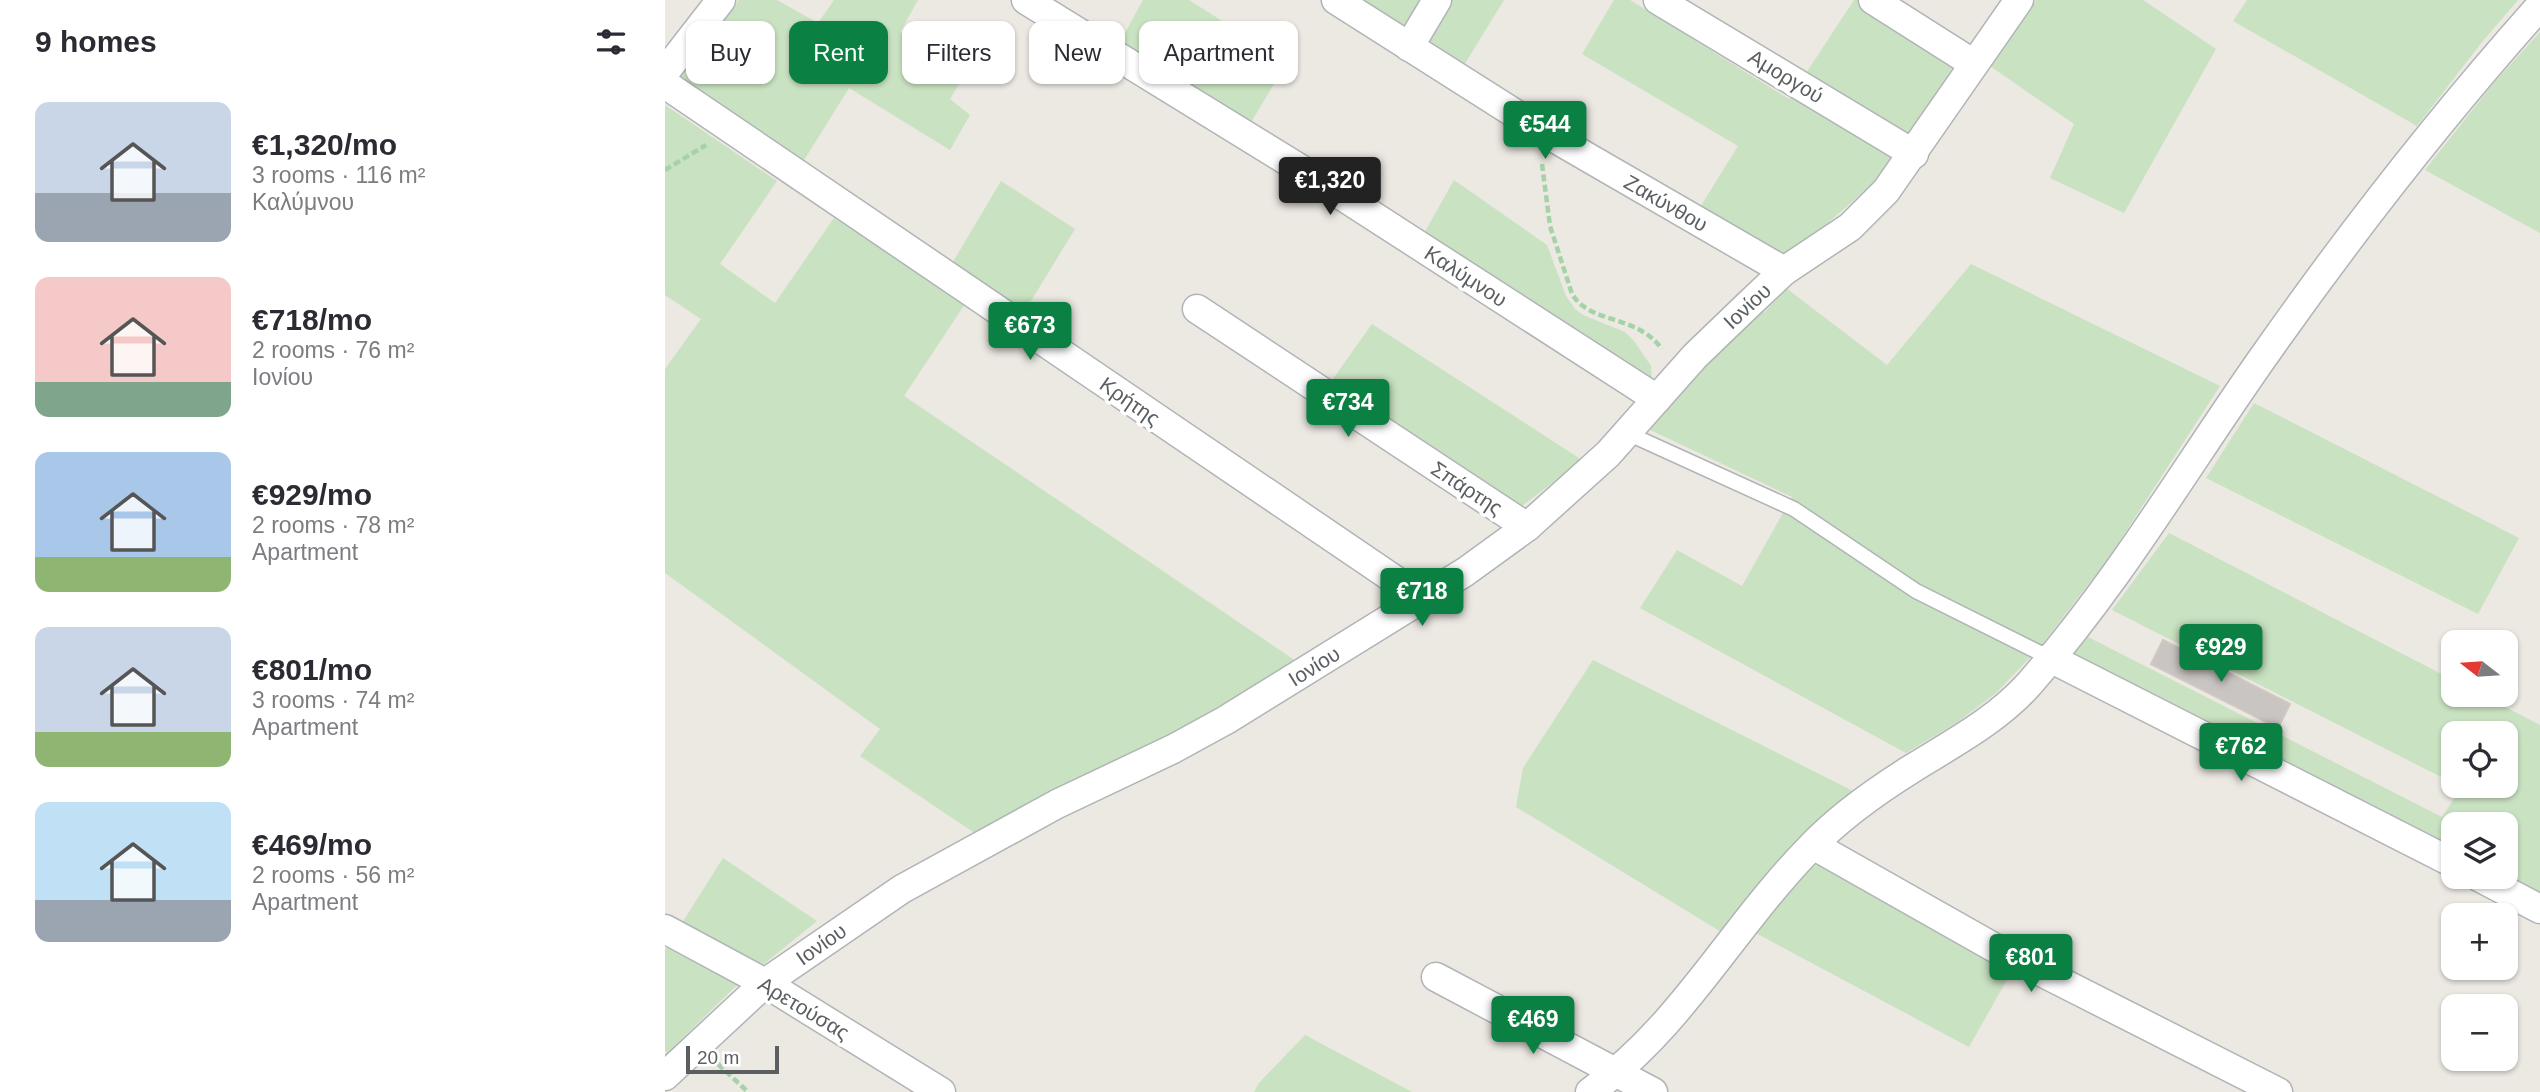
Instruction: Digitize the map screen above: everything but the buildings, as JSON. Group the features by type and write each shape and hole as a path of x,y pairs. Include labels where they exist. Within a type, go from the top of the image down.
{"street":[{"path":"665,72 721,0"},
{"name":"Καλύμνου","path":"1025,0 1302,170 1657,399"},
{"name":"Ζακύνθου","path":"1336,0 1544,132 1784,271"},
{"path":"1409,47 1437,0"},
{"name":"Αμοργού","path":"1658,0 1914,154"},
{"path":"1873,0 1974,64"},
{"name":"Ιονίου","path":"665,1076 765,983 845,926 933,871 1057,804 1173,749 1226,720 1423,599 1527,527 1591,470 1712,339 1784,271 1850,227 1886,191 2019,0"},
{"path":"1590,1092 1617,1072 1685,1004 1747,918 1813,845 1894,780 1990,720 2021,692 2050,659 2122,568 2262,358 2340,252 2456,105 2540,6"},
{"name":"Κρήτης","path":"665,84 1423,599"},
{"name":"Σπάρτης","path":"1197,309 1527,527"},
{"path":"2050,659 2441,857"},
{"path":"1813,845 2001,952 2278,1092"},
{"path":"2502,889 2540,909"},
{"name":"Αρετούσας","path":"665,929 765,983 941,1092"},
{"path":"1436,977 1653,1092"}],"lane":[{"path":"1627,433 1794,509 1916,591 2050,659"}],"path":[{"path":"665,170 731,129"},
{"path":"1544,132 1542,160 1546,209 1572,293 1585,309 1640,328 1651,335 1662,348 1675,378"},
{"path":"700,1043 748,1092"}],"green space":[{"path":"739,0 777,0 814,21 789,21 789,84 888,84 888,21 819,21 834,0 918,0 906,21 902,21 902,84 959,84 950,99 970,115 950,150 849,88 801,165 675,79 686,65 686,84 775,84 775,21 722,21"},
{"path":"1143,0 1189,0 1222,21 1139,21 1139,54 1125,45 1125,33"},
{"path":"1352,0 1504,0 1461,70"},
{"path":"1614,0 1630,0 1789,99 1854,0 1865,0 1958,58 1920,123 1875,182 1787,258 1699,209 1738,146 1582,54"},
{"path":"2036,0 2143,0 2216,49 2124,213 2050,178 2074,124 1990,66"},
{"path":"2247,0 2518,0 2417,126 2233,21"},
{"path":"2540,32 2540,233 2425,170 2493,84"},
{"path":"1187,84 1274,84 1250,124"},
{"path":"665,105 777,181 720,264 775,303 834,218 965,304 904,396 1299,663 1190,727 976,834 860,756 880,729 665,573 665,369 701,319 665,295"},
{"path":"1454,180 1547,245 1566,296 1575,309 1583,315 1625,332 1651,366 1652,383 1423,235"},
{"path":"1001,181 1075,229 1023,314 950,267"},
{"path":"1971,264 2220,386 2110,556 2040,647 1996,693 1956,723 1906,753 1640,608 1677,550 1742,586 1792,497 1646,428 1694,373 1762,307 1764,313 1786,288 1887,365"},
{"path":"1372,324 1582,460 1518,509 1330,383"},
{"path":"2254,403 2519,538 2478,614 2206,478"},
{"path":"2169,533 2441,674 2441,707 2505,707 2540,725 2540,892 2518,880 2518,812 2445,812 2454,798 2518,798 2518,721 2441,721 2441,777 2112,610"},
{"path":"2088,637 2441,816 2441,843 2071,657"},
{"path":"1593,660 1853,791 1804,832 1768,871 1723,933 1516,807 1523,768"},
{"path":"723,858 817,921 734,988 667,1053 665,950"},
{"path":"1822,860 2013,969 1969,1047 1752,931 1796,881"},
{"path":"1305,1035 1412,1092 1254,1092 1259,1083"}]}
